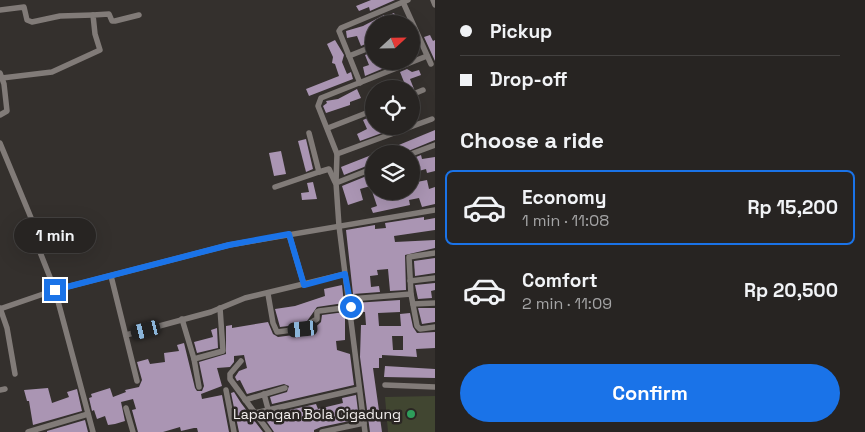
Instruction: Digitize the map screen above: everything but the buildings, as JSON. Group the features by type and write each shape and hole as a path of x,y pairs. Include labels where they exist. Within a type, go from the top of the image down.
{"street":[{"path":"433,0 435,5"},
{"path":"360,83 340,35 341,28 406,1 409,15"},
{"path":"0,10 24,7 27,20 32,22 60,16 109,14 112,21 115,21 139,15"},
{"path":"0,115 7,111 1,75 52,72 100,50 95,34 93,15"},
{"path":"420,43 431,64"},
{"path":"349,56 365,50"},
{"path":"365,432 350,299 339,226 336,183 337,154 318,106 321,98 427,56"},
{"path":"328,128 365,114"},
{"path":"337,154 432,118"},
{"path":"309,133 319,172"},
{"path":"0,143 34,225 40,252 55,290 93,432"},
{"path":"420,151 435,145"},
{"path":"276,187 328,169 336,183"},
{"path":"336,183 365,172"},
{"path":"15,374 7,328 0,308 55,290 229,245 435,210"},
{"path":"289,234 304,285"},
{"path":"435,253 410,256 411,294 418,327 435,327"},
{"path":"126,335 220,308 236,300 268,294 345,274"},
{"path":"111,276 137,381"},
{"path":"410,281 435,278"},
{"path":"268,294 273,323 277,332 308,328 310,322 316,319 317,312 319,311 351,307"},
{"path":"350,299 411,294"},
{"path":"413,304 435,303"},
{"path":"194,359 223,351 220,308"},
{"path":"182,319 194,359 199,387"},
{"path":"241,361 230,377 268,432"},
{"path":"385,385 435,387"},
{"path":"245,400 285,388"},
{"path":"255,413 359,389"},
{"path":"226,390 234,432"},
{"path":"264,394 268,409"},
{"path":"126,408 133,432"},
{"path":"28,432 88,414"},
{"path":"322,432 364,423"}],"green space":[{"name":"Lapangan Bola Cigadung","path":"435,396 435,432 388,432 385,397"}],"place":[{"name":"Lapangan Bola Cigadung","path":"411,414"}],"route":[{"path":"55,290 229,245 289,234 304,285 345,274 351,307"}]}
